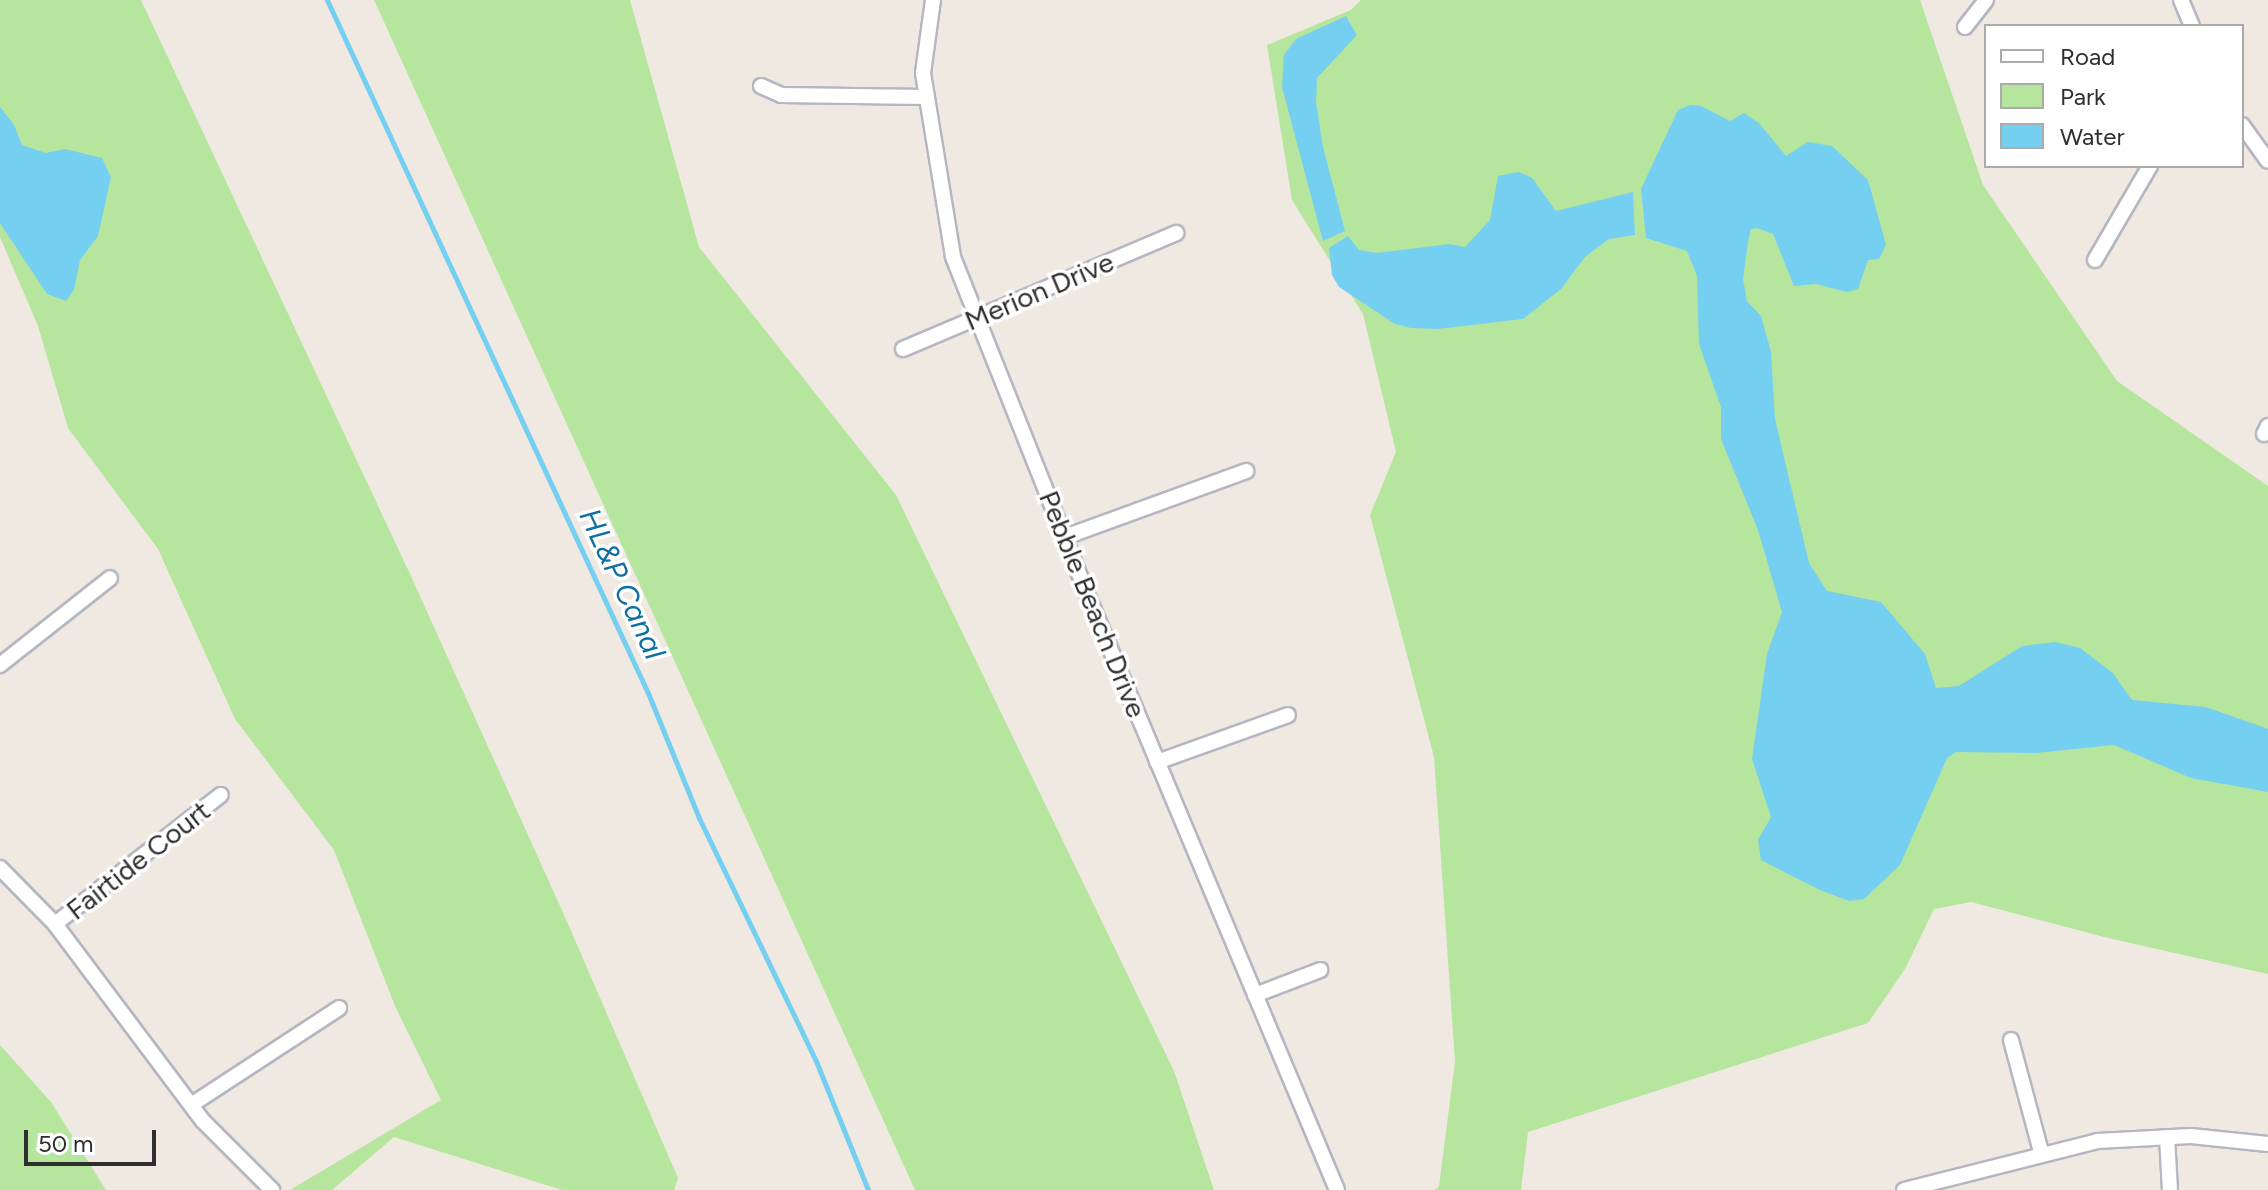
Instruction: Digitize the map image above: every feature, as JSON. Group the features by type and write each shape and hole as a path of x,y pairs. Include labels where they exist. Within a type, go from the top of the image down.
{"street":[{"name":"Pebble Beach Drive","path":"933,0 923,73 953,257 1157,762 1337,1190"},
{"path":"1965,27 1986,0"},
{"path":"2181,0 2191,24"},
{"path":"761,86 781,95 926,97"},
{"path":"2244,128 2268,161"},
{"path":"2095,260 2149,168"},
{"name":"Merion Drive","path":"903,349 1176,233"},
{"path":"1065,537 1246,471"},
{"path":"0,665 110,578"},
{"path":"1157,762 1288,715"},
{"name":"Fairtide Court","path":"55,924 221,795"},
{"path":"0,868 55,924 191,1105 272,1190"},
{"path":"1255,995 1320,970"},
{"path":"191,1105 339,1008"},
{"path":"2011,1040 2041,1152"},
{"path":"2167,1137 2170,1190"},
{"path":"1904,1190 1922,1188 2041,1152 2097,1141 2167,1137 2268,1144"}],"green space":[{"path":"0,0 141,0 410,574 565,917 678,1178 674,1190 562,1190 394,1137 332,1190 290,1190 441,1100 395,1006 334,850 235,719 158,549 68,428 38,326 0,237"},
{"path":"374,0 630,0 699,247 896,495 1174,1071 1214,1190 915,1190"},
{"path":"1361,0 1920,0 1983,185 2117,381 2268,486 2268,974 2108,938 1971,902 1934,909 1905,969 1868,1023 1528,1132 1521,1190 1435,1190 1439,1186 1455,1062 1434,757 1370,515 1396,452 1363,314 1292,200 1267,45 1351,10"},
{"path":"0,1045 51,1102 106,1190 0,1190"}],"water":[{"path":"1346,16 1357,35 1317,78 1316,102 1323,147 1345,231 1323,241 1282,87 1284,55 1296,39"},
{"path":"1690,105 1701,106 1730,121 1744,113 1759,123 1786,156 1808,142 1832,146 1868,180 1886,245 1879,259 1868,260 1858,289 1847,292 1816,284 1794,286 1773,234 1757,228 1751,229 1743,279 1747,301 1761,316 1771,352 1775,419 1809,563 1827,591 1881,602 1925,654 1936,688 1959,686 2022,646 2055,642 2080,648 2113,673 2132,700 2206,707 2268,729 2268,792 2191,778 2114,745 2036,753 1956,752 1947,758 1900,865 1864,899 1849,901 1761,860 1758,840 1771,817 1752,759 1767,654 1782,612 1758,530 1721,439 1721,407 1699,344 1697,276 1687,251 1646,238 1641,189 1678,110"},
{"path":"0,107 14,125 22,145 46,153 65,149 102,158 111,177 98,236 80,260 74,290 66,301 47,294 0,223"},
{"path":"1519,172 1532,178 1556,211 1633,192 1635,235 1609,239 1585,257 1561,289 1523,319 1437,329 1411,328 1395,324 1339,287 1332,275 1329,248 1348,236 1359,250 1377,253 1450,244 1465,247 1490,220 1498,176"}],"waterway":[{"name":"HL&P Canal","path":"327,0 648,693 699,818 816,1061 868,1190"}]}
